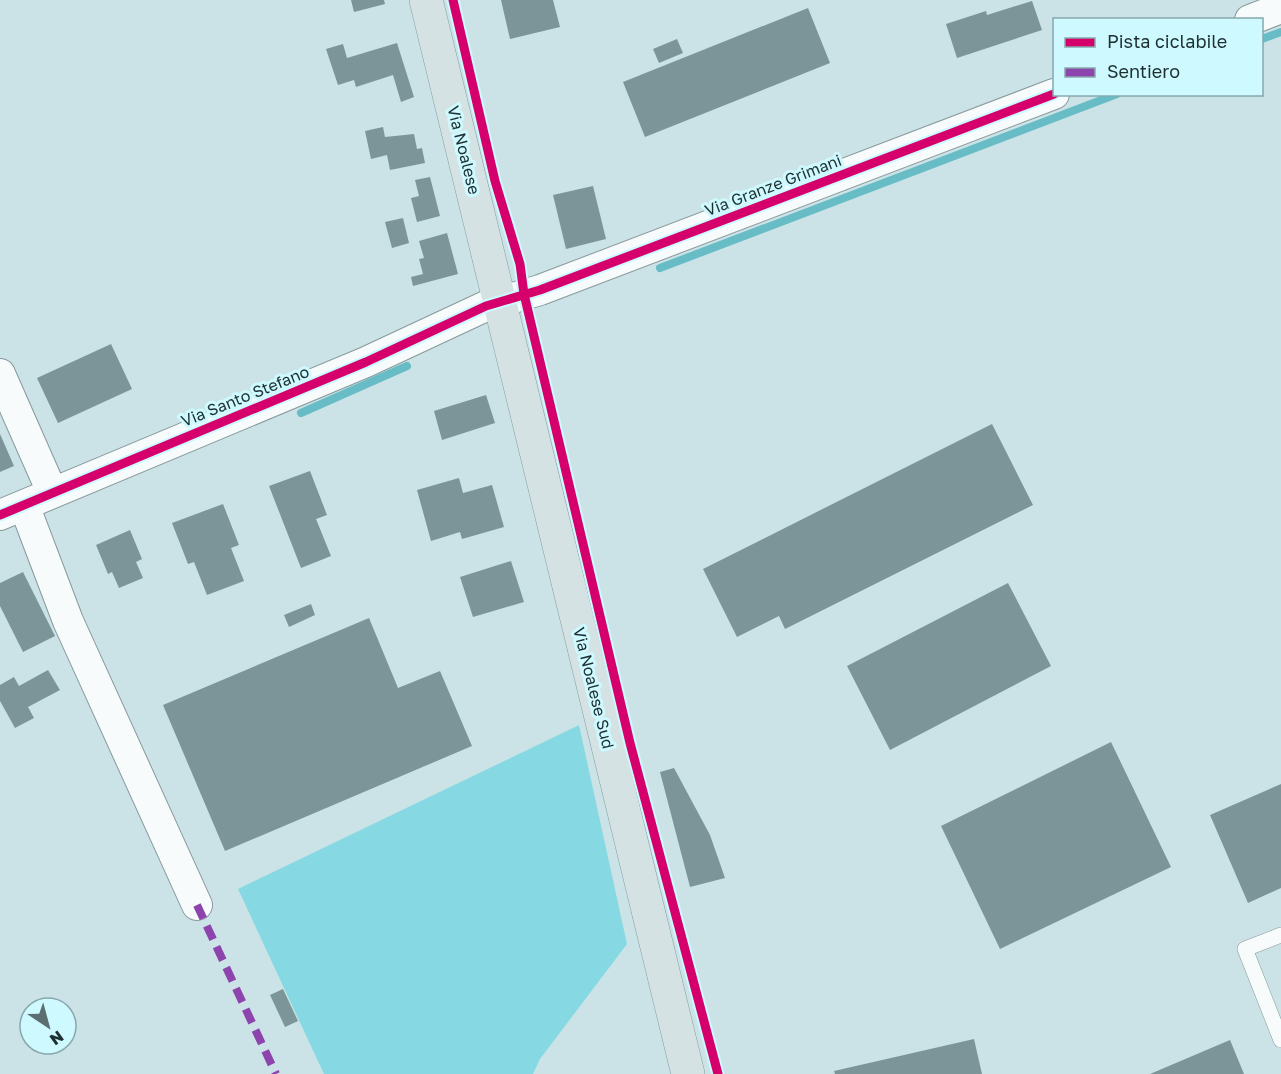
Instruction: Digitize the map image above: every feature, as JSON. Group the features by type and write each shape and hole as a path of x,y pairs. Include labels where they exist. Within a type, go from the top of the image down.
{"main road":[{"name":"Via Noalese","path":"426,0 501,301"},
{"name":"Via Noalese Sud","path":"501,301 688,1074"}],"street":[{"path":"1255,18 1281,8"},
{"name":"Via Granze Grimani","path":"501,301 540,290 1053,94"},
{"name":"Via Santo Stefano","path":"197,905 68,621 12,510 366,362 501,301"},
{"path":"0,374 52,492"}],"lane":[{"path":"1281,935 1245,949 1281,1040"}],"shaded area":[{"path":"579,725 627,944 540,1059 533,1074 324,1074 238,889"}],"building":[{"path":"351,0 384,0 385,4 354,12"},
{"path":"501,0 553,0 560,27 510,39"},
{"path":"1032,1 1042,30 957,58 946,24 986,11 987,15"},
{"path":"808,8 830,63 645,137 623,82"},
{"path":"677,39 683,53 659,63 653,49"},
{"path":"397,43 414,97 401,102 393,75 356,87 354,80 338,85 326,49 343,44 347,58"},
{"path":"383,127 385,137 414,134 417,149 422,148 425,163 390,170 387,155 371,159 365,131"},
{"path":"430,177 440,216 417,222 411,198 419,196 415,180"},
{"path":"593,186 606,239 566,249 553,195"},
{"path":"403,218 409,243 392,248 385,222"},
{"path":"447,233 458,274 413,286 411,277 423,274 419,259 424,258 419,241"},
{"path":"111,344 132,389 58,423 37,378"},
{"path":"486,395 495,423 442,440 434,411"},
{"path":"992,424 1033,505 785,629 779,616 737,637 703,569"},
{"path":"0,434 14,466 0,472"},
{"path":"310,471 327,515 316,519 331,556 301,568 269,486"},
{"path":"459,478 463,493 492,485 504,527 462,539 460,532 431,541 417,490"},
{"path":"223,504 239,545 231,548 244,581 207,595 194,562 188,564 172,523"},
{"path":"130,530 142,559 136,562 143,578 119,588 112,572 108,574 96,545"},
{"path":"511,561 524,602 473,617 460,577"},
{"path":"23,572 55,636 23,652 0,606 0,583"},
{"path":"1008,583 1051,666 890,750 847,666"},
{"path":"311,604 315,615 289,627 284,615"},
{"path":"369,618 398,688 440,671 472,746 225,851 163,705"},
{"path":"48,670 60,690 28,707 34,718 15,728 0,701 0,685 14,677 19,686"},
{"path":"1111,742 1171,867 1000,949 941,826"},
{"path":"674,768 710,835 725,878 690,887 660,772"},
{"path":"1281,784 1281,888 1248,903 1210,815"},
{"path":"283,989 298,1021 285,1027 270,995"},
{"path":"974,1039 982,1074 835,1074 834,1071"},
{"path":"1230,1040 1244,1074 1150,1074"}],"waterway":[{"path":"1263,39 1281,32"},
{"path":"660,268 1112,96"},
{"path":"301,413 407,366"}],"marked path":[{"path":"197,905 276,1074"}],"cycle path":[{"path":"453,0 495,181 520,264 524,294 630,743 718,1074"},
{"path":"0,515 366,362 486,306 540,290 1053,94"}]}
